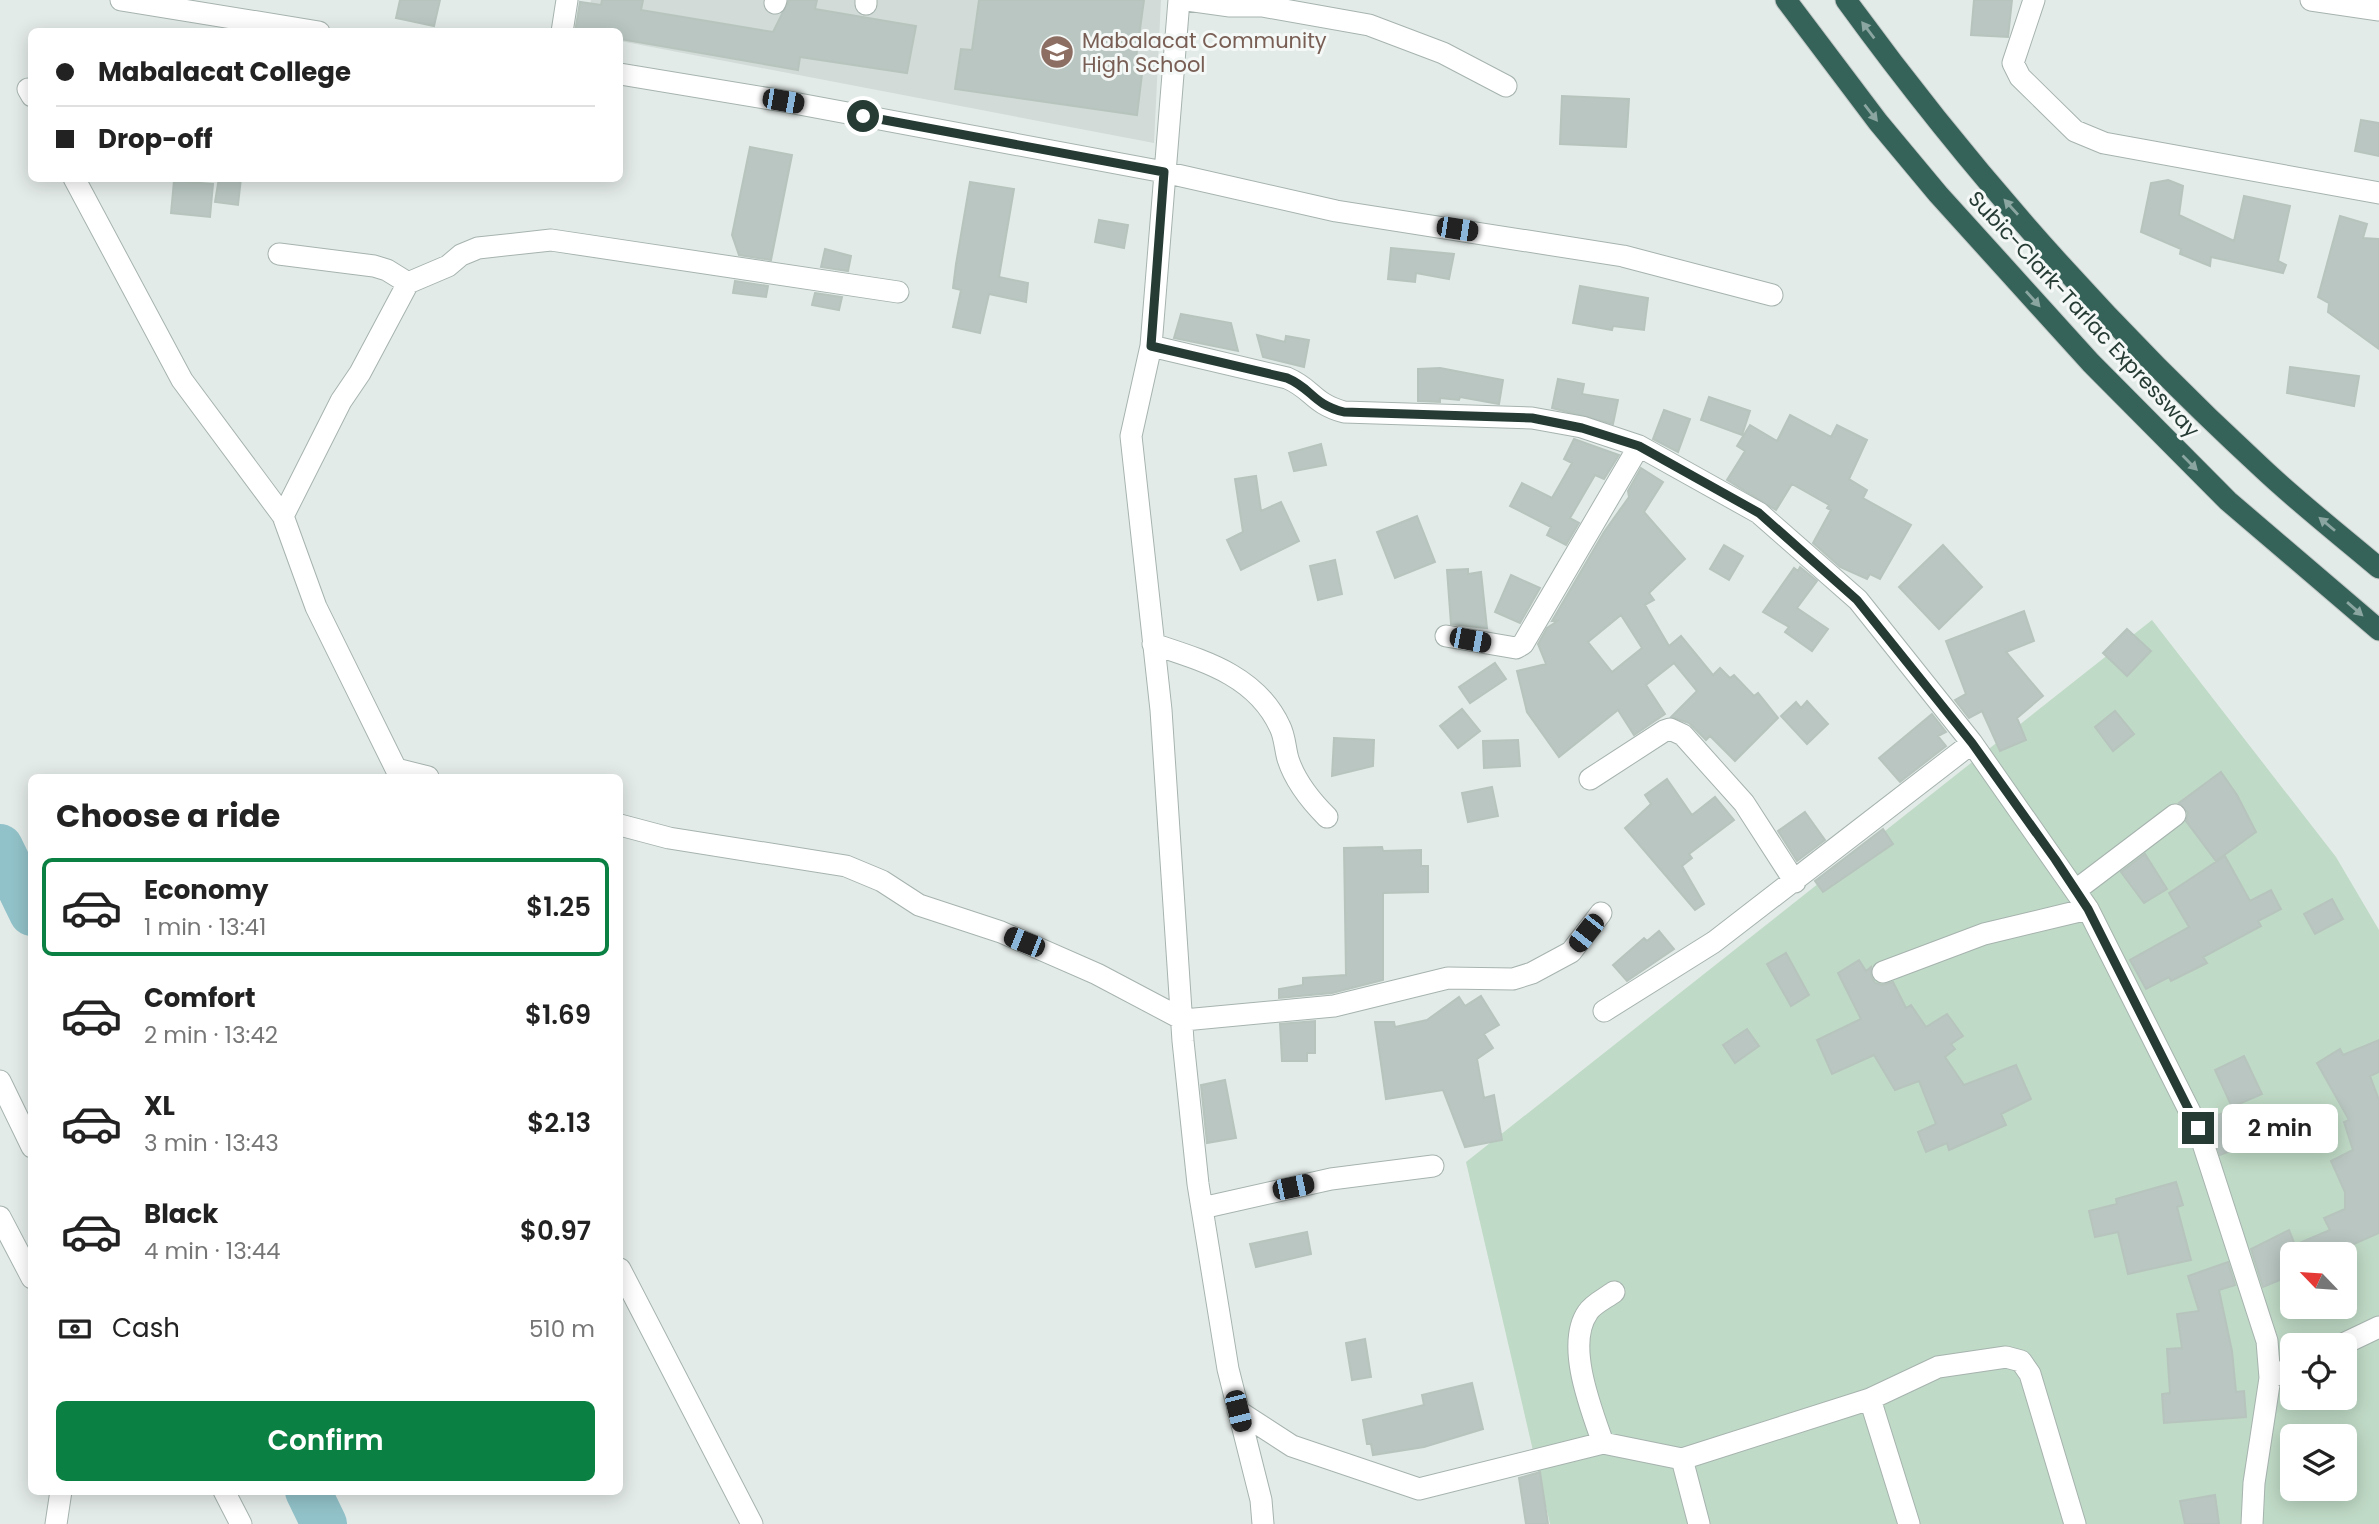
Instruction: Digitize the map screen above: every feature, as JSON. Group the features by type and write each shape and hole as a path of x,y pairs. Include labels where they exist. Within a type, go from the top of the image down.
{"highway":[{"name":"Subic-Clark-Tarlac Expressway","path":"1786,0 1929,184 2091,363 2228,501 2379,630"},
{"name":"Subic-Clark-Tarlac Expressway","path":"1846,0 1991,185 2115,324 2262,469 2379,568"}],"street":[{"path":"121,0 294,28"},
{"path":"563,28 567,0"},
{"path":"1179,0 1151,346 1131,436 1153,644 1202,1208 1228,1369 1261,1500 1264,1524"},
{"path":"1187,0 1262,6 1368,25 1443,53 1506,86"},
{"path":"2034,0 2014,64 2020,77 2075,131 2104,143 2379,193"},
{"path":"2311,0 2379,10"},
{"path":"623,74 783,101 1164,172 1336,211 1623,256 1772,295"},
{"path":"76,182 182,380 283,516 316,607 398,773"},
{"path":"283,516 341,401 360,373 408,283 448,266 461,255 478,247 551,240 898,292"},
{"path":"279,254 374,266 387,270 408,283"},
{"path":"1151,346 1287,378 1302,384 1324,407 1344,412 1532,418 1582,428 1639,446 1759,513 1857,600 1972,743 2076,890 2198,1128 2267,1340 2270,1378 2254,1483 2252,1524"},
{"path":"1446,636 1517,648 1523,644 1639,446"},
{"path":"1153,644 1201,660 1253,688 1281,730 1288,760 1301,785 1327,817"},
{"path":"1590,779 1664,731 1683,734 1744,803 1795,882"},
{"path":"1604,1011 1714,942 1972,743"},
{"path":"2076,890 2175,816"},
{"path":"623,826 669,838 846,866 882,881 919,905 1001,932 1097,974 1184,1020 1334,1006 1448,978 1513,979 1532,973 1571,952 1601,913"},
{"path":"1883,972 1984,934 2088,909"},
{"path":"0,1082 28,1139"},
{"path":"1202,1208 1331,1179 1433,1166"},
{"path":"0,1217 28,1270"},
{"path":"623,1275 752,1524"},
{"path":"1603,1443 1585,1387 1579,1331 1588,1310 1614,1292"},
{"path":"2357,1337 2379,1327"},
{"path":"1238,1411 1293,1446 1419,1489 1603,1443 1682,1459 1870,1399 1938,1367 2006,1357 2021,1361 2029,1374 2075,1524"},
{"path":"2270,1378 2280,1373"},
{"path":"1870,1399 1909,1524"},
{"path":"1682,1459 1699,1524"},
{"path":"56,1524 60,1495"},
{"path":"226,1495 241,1524"}],"shaded area":[{"path":"591,0 1161,0 1154,143 623,42 623,28 586,28"}],"green space":[{"path":"2152,620 2336,857 2379,930 2379,1524 1550,1524 1466,1162"}],"building":[{"path":"400,0 440,0 434,26 396,18"},
{"path":"602,0 643,0 641,10 773,32 789,0 817,0 815,9 916,26 907,73 800,57 798,70 623,40 623,28 576,28 580,2 601,5"},
{"name":"Mabalacat Community High School","path":"979,0 1144,0 1134,73 1142,74 1137,115 955,89 961,49 972,50"},
{"path":"1974,0 2012,0 2008,37 1971,35"},
{"path":"1562,96 1629,99 1626,147 1560,144"},
{"path":"2361,120 2379,123 2379,156 2355,151"},
{"path":"750,147 792,155 771,260 739,255 732,235"},
{"path":"2168,180 2183,186 2179,215 2234,241 2244,196 2290,206 2278,261 2286,265 2283,273 2211,257 2210,266 2180,254 2181,249 2141,232 2151,183"},
{"path":"174,182 213,184 210,217 171,213"},
{"path":"218,182 241,182 238,205 215,202"},
{"path":"970,182 1014,189 999,277 1028,283 1026,302 989,294 980,333 953,327 961,290 953,288"},
{"path":"2340,216 2367,224 2363,238 2379,239 2379,349 2328,312 2329,303 2318,297"},
{"path":"1099,220 1128,225 1124,248 1095,242"},
{"path":"1391,248 1454,254 1449,279 1416,273 1415,282 1388,279"},
{"path":"825,249 851,256 848,271 821,267"},
{"path":"735,281 768,286 766,297 733,293"},
{"path":"1580,286 1648,298 1644,330 1613,326 1612,330 1573,323"},
{"path":"815,293 842,297 839,310 812,305"},
{"path":"1181,314 1231,323 1238,351 1174,338"},
{"path":"1257,335 1285,342 1286,336 1309,340 1304,367 1263,357"},
{"path":"2290,367 2359,376 2354,406 2287,393"},
{"path":"1440,368 1503,380 1499,404 1460,397 1459,400 1440,398 1440,402 1418,401 1418,369"},
{"path":"1558,379 1584,384 1582,394 1618,400 1613,424 1552,408"},
{"path":"1709,397 1750,411 1742,435 1701,420"},
{"path":"1664,410 1690,419 1678,452 1653,439"},
{"path":"1790,415 1831,437 1837,425 1867,440 1849,479 1867,490 1863,498 1911,525 1880,579 1870,574 1867,579 1840,567 1813,543 1831,510 1827,508 1829,505 1792,484 1776,510 1727,480 1745,451 1737,446 1750,425 1777,441"},
{"path":"1574,439 1619,455 1604,479 1595,475 1570,518 1579,523 1566,545 1547,535 1551,527 1510,506 1522,483 1552,498 1572,463 1564,459"},
{"path":"1321,444 1326,465 1294,471 1289,453"},
{"path":"1641,468 1663,482 1644,512 1685,559 1649,593 1654,600 1645,605 1669,646 1681,636 1713,675 1720,668 1730,678 1734,675 1754,696 1758,693 1778,718 1735,761 1710,736 1706,740 1689,723 1671,717 1697,691 1674,663 1646,685 1665,714 1634,735 1618,710 1559,757 1527,712 1517,671 1546,664 1538,644 1547,628 1559,620 1552,621 1604,532 1629,497 1628,491","holes":["1621,615 1642,648 1612,672 1588,642"]},
{"path":"1256,476 1261,511 1281,502 1299,541 1241,570 1227,540 1243,532 1235,479"},
{"path":"1417,516 1435,562 1395,578 1377,532"},
{"path":"1724,545 1743,556 1729,580 1710,569"},
{"path":"1943,545 1982,587 1939,629 1899,587"},
{"path":"1335,560 1342,594 1318,600 1310,566"},
{"path":"1800,567 1817,581 1797,608 1828,629 1812,651 1785,632 1789,627 1763,612 1794,568 1798,571"},
{"path":"1468,569 1468,574 1481,572 1487,628 1451,624 1447,570"},
{"path":"1511,575 1540,588 1520,623 1495,612"},
{"path":"2024,611 2034,641 2006,652 2043,696 2017,718 2026,740 2000,751 1982,711 1969,718 1955,700 1966,694 1946,641"},
{"path":"2127,629 2151,651 2127,676 2103,653"},
{"path":"1495,663 1506,679 1470,703 1459,687"},
{"path":"1807,701 1828,724 1807,744 1781,716 1796,702 1801,708"},
{"path":"1462,709 1480,731 1458,748 1440,726"},
{"path":"2115,711 2134,734 2113,751 2095,727"},
{"path":"1932,714 1946,732 1938,736 1946,746 1900,782 1879,758"},
{"path":"1334,738 1374,740 1373,766 1332,776"},
{"path":"1518,740 1520,766 1484,768 1483,741"},
{"path":"2221,772 2237,795 2256,832 2216,861 2186,821 2188,813 2179,803"},
{"path":"1667,779 1692,815 1715,797 1734,820 1689,854 1692,858 1682,866 1704,904 1695,910 1625,828 1651,804 1645,795"},
{"path":"1492,787 1498,816 1468,822 1462,793"},
{"path":"1805,812 1825,840 1797,861 1778,831"},
{"path":"1883,829 1893,844 1823,892 1815,881"},
{"path":"1382,847 1383,851 1421,850 1421,866 1428,866 1428,892 1383,893 1383,980 1332,993 1279,998 1279,989 1303,985 1303,978 1346,975 1344,848"},
{"path":"2145,854 2167,889 2144,903 2121,872"},
{"path":"2225,856 2250,901 2271,890 2281,909 2258,921 2261,926 2203,957 2207,963 2171,981 2169,977 2146,989 2130,960 2189,927 2169,893"},
{"path":"2332,899 2343,919 2315,934 2304,914"},
{"path":"1659,931 1674,949 1627,981 1613,965 1644,938 1647,941"},
{"path":"1786,953 1809,995 1791,1006 1767,964"},
{"path":"1859,960 1866,971 1871,967 1871,976 1875,983 1882,985 1893,982 1906,1008 1911,1005 1926,1027 1947,1014 1963,1036 1951,1044 1955,1049 1945,1057 1964,1085 2016,1065 2031,1099 2001,1114 2006,1125 1949,1150 1947,1143 1926,1152 1918,1132 1936,1124 1919,1081 1895,1090 1874,1055 1832,1074 1817,1040 1861,1019 1838,973"},
{"path":"1481,996 1499,1025 1484,1034 1493,1048 1477,1059 1484,1098 1494,1095 1502,1140 1465,1147 1443,1090 1386,1099 1375,1022 1394,1022 1395,1027 1427,1020 1459,997 1465,1006"},
{"path":"1315,1021 1315,1053 1307,1053 1307,1061 1282,1061 1280,1024"},
{"path":"1747,1029 1759,1046 1735,1063 1723,1045"},
{"path":"2379,1040 2379,1072 2370,1076 2379,1100 2379,1233 2357,1243 2302,1242 2330,1230 2324,1218 2345,1209 2345,1192 2331,1161 2353,1150 2344,1122 2349,1120 2317,1063 2340,1049 2343,1055"},
{"path":"2244,1056 2262,1094 2232,1107 2215,1070"},
{"path":"1225,1080 1236,1138 1207,1143 1201,1085"},
{"path":"2235,1108 2251,1143 2220,1155 2208,1119"},
{"path":"2176,1182 2183,1205 2177,1207 2191,1260 2128,1274 2118,1232 2095,1237 2089,1211 2117,1204 2116,1199"},
{"path":"2289,1230 2294,1242 2280,1242 2280,1280 2263,1287 2251,1249"},
{"path":"1307,1232 1311,1254 1256,1267 1250,1244"},
{"path":"2228,1262 2235,1285 2219,1290 2232,1351 2236,1392 2244,1391 2246,1417 2164,1423 2162,1394 2170,1393 2167,1349 2182,1348 2177,1314 2199,1311 2188,1276"},
{"path":"1365,1339 1371,1377 1352,1380 1346,1343"},
{"path":"1472,1383 1483,1429 1424,1447 1373,1455 1371,1444 1367,1444 1363,1420 1424,1405 1422,1395"},
{"path":"1540,1472 1548,1524 1526,1524 1519,1478"},
{"path":"2215,1495 2219,1524 2185,1524 2180,1501"}],"waterway":[{"path":"0,847 28,905"},
{"path":"310,1495 324,1524"}],"place":[{"name":"Mabalacat Community High School","path":"1057,52"}],"route":[{"path":"863,116 1164,172 1151,346 1287,378 1302,384 1314,400 1324,407 1344,412 1487,419 1532,418 1582,428 1639,446 1759,513 1857,600 1972,743 2055,859 2088,909 2198,1128"}]}
